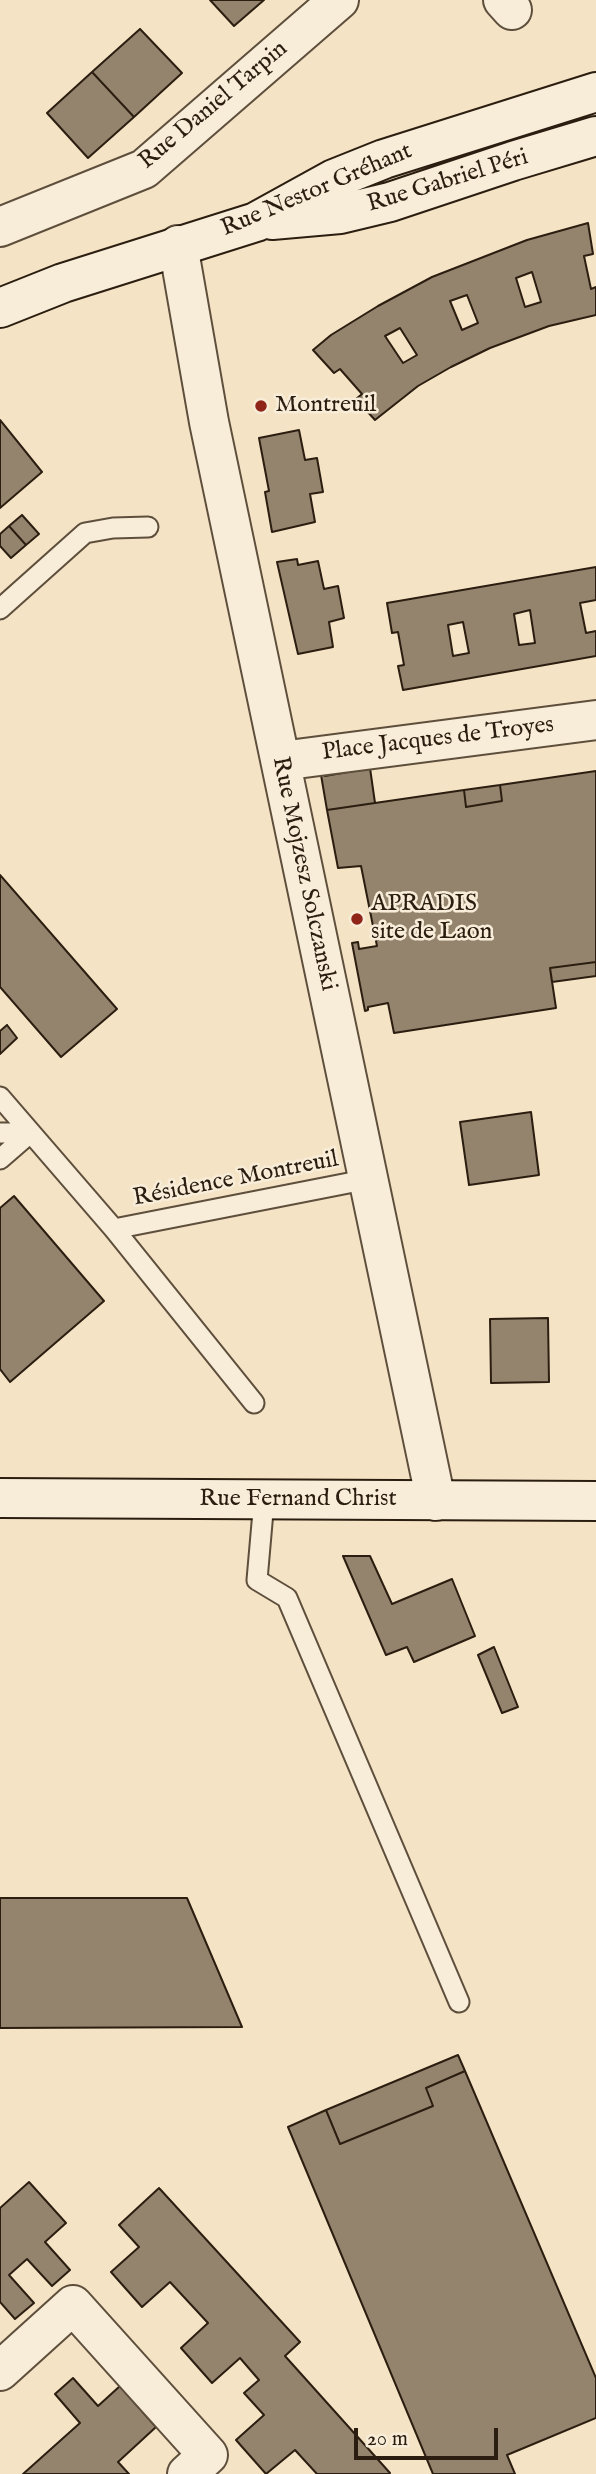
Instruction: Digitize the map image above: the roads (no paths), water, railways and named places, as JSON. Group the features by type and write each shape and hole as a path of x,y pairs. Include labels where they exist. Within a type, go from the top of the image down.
{"street":[{"name":"Rue Daniel Tarpin","path":"0,227 144,169 340,0"},
{"name":"Rue Nestor Gréhant","path":"0,308 63,283 256,222 334,179 384,159 596,92"},
{"name":"Rue Gabriel Péri","path":"256,222 340,214 390,202 596,136"},
{"name":"Rue Mojzesz Solczanski","path":"178,245 209,422 436,1501"},
{"name":"Place Jacques de Troyes","path":"281,761 596,720"},
{"name":"Rue Fernand Christ","path":"0,1497 596,1501"},
{"path":"0,2371 73,2305 206,2468"}],"lane":[{"path":"0,610 85,533 113,528 148,527"},
{"name":"Résidence Montreuil","path":"0,1097 114,1229 369,1179"},
{"path":"0,1133 30,1133"},
{"path":"0,1159 30,1133"},
{"path":"114,1229 254,1404"},
{"path":"264,1500 257,1580 287,1598 459,2002"}],"place":[{"name":"Montreuil","path":"261,406"},
{"name":"APRADIS site de Laon","path":"357,919"}]}
